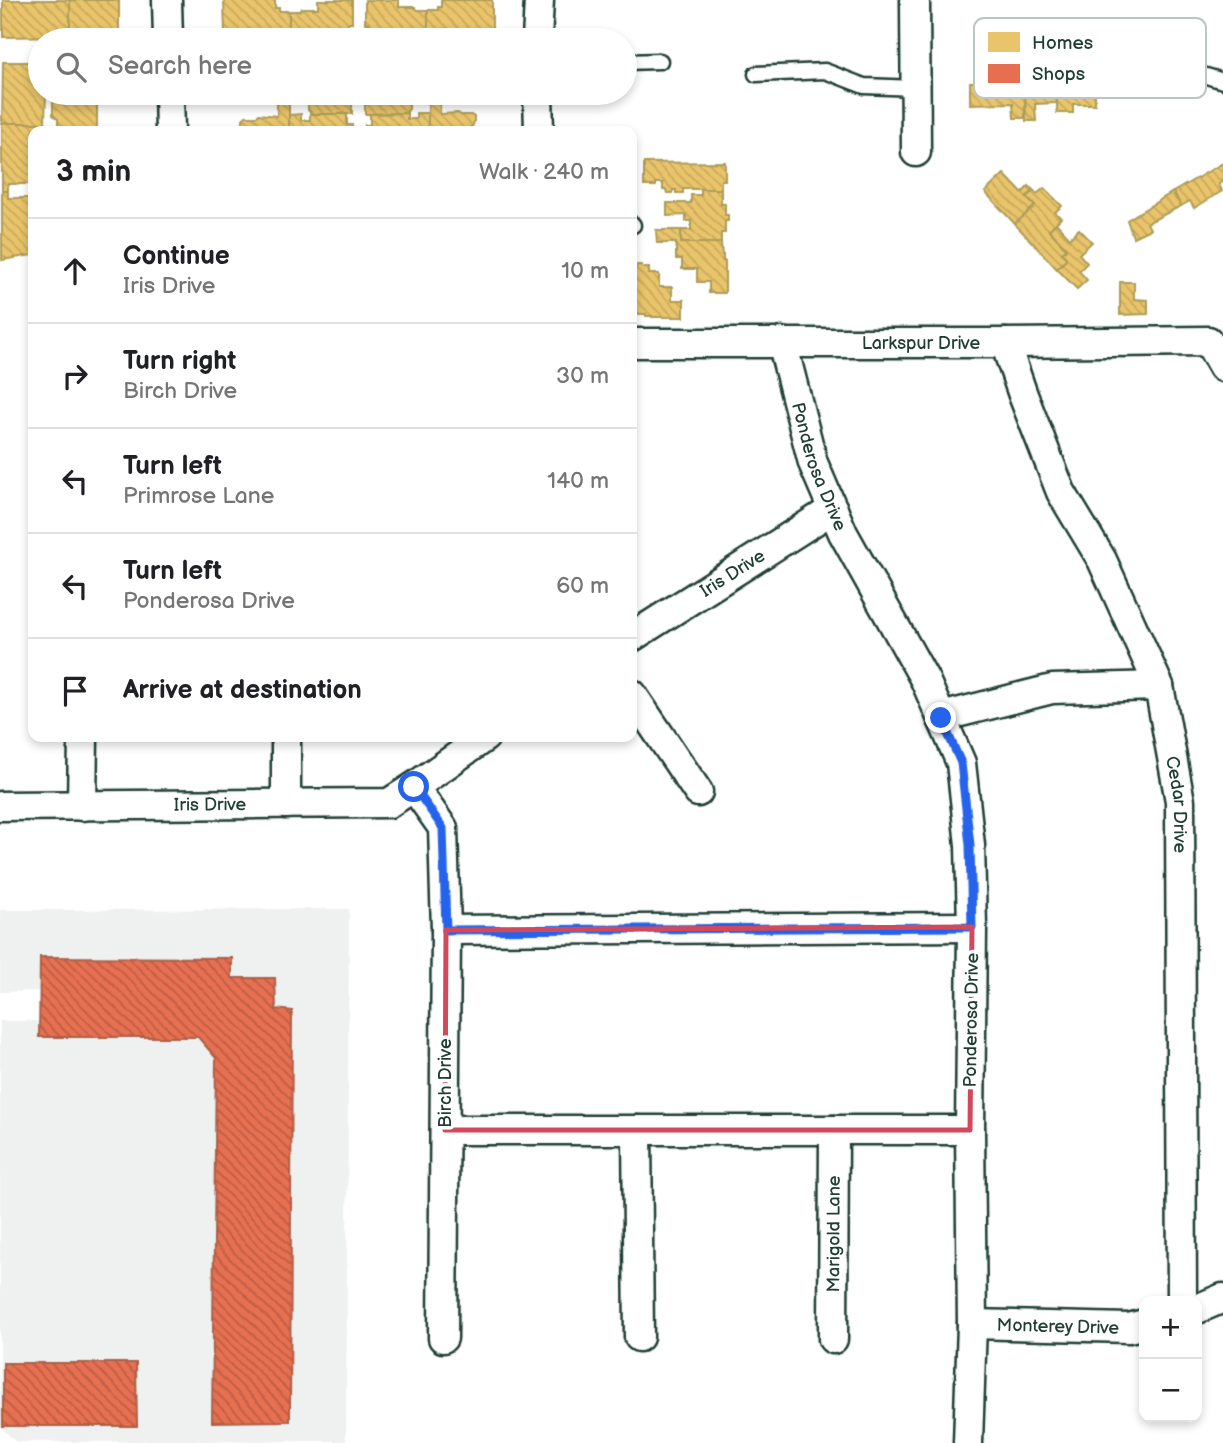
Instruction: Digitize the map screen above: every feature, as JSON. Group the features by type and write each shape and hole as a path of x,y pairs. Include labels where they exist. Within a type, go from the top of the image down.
{"street":[{"path":"167,0 168,28"},
{"path":"537,28 538,0"},
{"path":"915,0 916,152"},
{"path":"169,105 170,126"},
{"path":"538,105 539,126"},
{"name":"Larkspur Drive","path":"637,343 1208,341 1223,367"},
{"name":"Ponderosa Drive","path":"782,342 813,463 842,533 925,680 961,763 970,845 972,927 972,1324 968,1443"},
{"name":"Cedar Drive","path":"1005,343 1061,492 1102,560 1159,686 1180,801 1182,1296"},
{"name":"Iris Drive","path":"637,634 833,509"},
{"path":"941,718 1052,689 1159,686"},
{"path":"637,701 698,792"},
{"path":"82,806 83,742"},
{"path":"286,742 286,804"},
{"name":"Iris Drive","path":"0,806 389,803 478,742"},
{"name":"Birch Drive","path":"414,787 443,828 446,930 443,1338"},
{"path":"446,930 972,927"},
{"path":"445,1130 970,1130"},
{"path":"637,1130 639,1337"},
{"name":"Marigold Lane","path":"832,1339 834,1130"},
{"path":"1202,1308 1223,1298"},
{"name":"Monterey Drive","path":"972,1324 1129,1328 1139,1325"}],"lane":[{"path":"637,62 660,61"},
{"path":"757,74 825,71 863,86 916,88"},
{"path":"1206,76 1223,81"}],"highlighted area":[{"path":"972,927 970,1130 445,1130 446,930"}],"shaded area":[{"path":"349,909 346,1441 16,1442 0,1426 0,1021 48,1021 48,991 0,992 0,910"}],"building: Homes":[{"path":"3,0 70,0 70,28 28,28 28,37 3,37"},
{"path":"70,0 119,0 119,28 70,28"},
{"path":"224,0 275,0 275,8 289,11 289,28 225,28"},
{"path":"318,0 352,0 352,23 348,23 348,28 289,28 289,11 318,8"},
{"path":"365,0 399,0 399,7 428,10 428,28 369,28 369,23 365,23"},
{"path":"441,0 492,0 492,28 428,28 428,10 438,10 438,7 441,7"},
{"path":"3,62 28,62 28,105 46,105 45,123 2,123"},
{"path":"970,82 974,82 974,98 1025,98 1025,118 1014,118 1013,103 970,104"},
{"path":"1025,98 1057,98 1057,103 1035,104 1036,121 1026,121"},
{"path":"1057,98 1095,98 1095,104 1073,104 1073,113 1057,113"},
{"path":"53,105 97,105 97,126 58,126 58,119 53,115"},
{"path":"277,105 289,105 289,126 243,124 246,116 277,116"},
{"path":"308,105 352,105 352,114 310,114"},
{"path":"365,105 409,105 407,113 365,114"},
{"path":"428,105 440,105 440,114 458,113 474,117 472,126 428,126"},
{"path":"407,113 407,119 416,119 416,113 428,113 428,126 365,126 370,125 370,114"},
{"path":"301,114 301,120 310,120 310,114 347,114 347,125 352,126 289,126 289,115"},
{"path":"2,123 45,123 45,126 28,126 28,184 8,184 8,191 2,191"},
{"path":"725,162 725,180 721,180 721,189 683,189 683,193 673,190 672,193 667,193 663,190 663,183 644,186 644,163"},
{"path":"1223,163 1223,182 1219,184 1222,191 1194,208 1190,201 1181,206 1173,192"},
{"path":"1004,174 1022,193 1029,186 1034,191 1026,197 1035,206 1015,224 985,192"},
{"path":"1044,188 1062,206 1055,212 1061,218 1049,230 1067,249 1062,253 1067,259 1057,269 1015,224 1035,206 1026,197 1034,191 1037,194"},
{"path":"701,189 721,189 721,204 725,204 725,215 728,215 725,233 721,233 721,243 681,243 681,230 691,230 691,221 686,221 686,215 667,216 667,203 691,203 691,195 701,195"},
{"path":"2,191 8,191 8,198 28,198 28,256 2,260"},
{"path":"1173,192 1181,206 1147,223 1150,229 1133,237 1127,220"},
{"path":"1056,223 1070,238 1079,229 1092,242 1079,254 1087,263 1079,271 1087,280 1077,289 1057,269 1067,259 1062,253 1067,249 1049,230"},
{"path":"656,230 681,230 681,243 721,243 725,261 725,293 709,293 709,282 697,282 697,269 682,269 682,259 676,259 676,243 657,243"},
{"path":"637,265 649,268 649,274 659,274 659,287 672,287 672,300 684,300 684,317 652,317 637,314"},
{"path":"1120,282 1134,282 1134,299 1148,300 1148,314 1120,315"}],"building: Shops":[{"path":"40,957 232,958 232,978 275,978 276,1009 292,1011 290,1421 212,1422 216,1058 198,1037 39,1037"},
{"path":"3,1363 136,1363 137,1426 3,1426"}],"route":[{"path":"414,787 443,828 446,930 972,927 970,845 961,763 941,718"}]}
